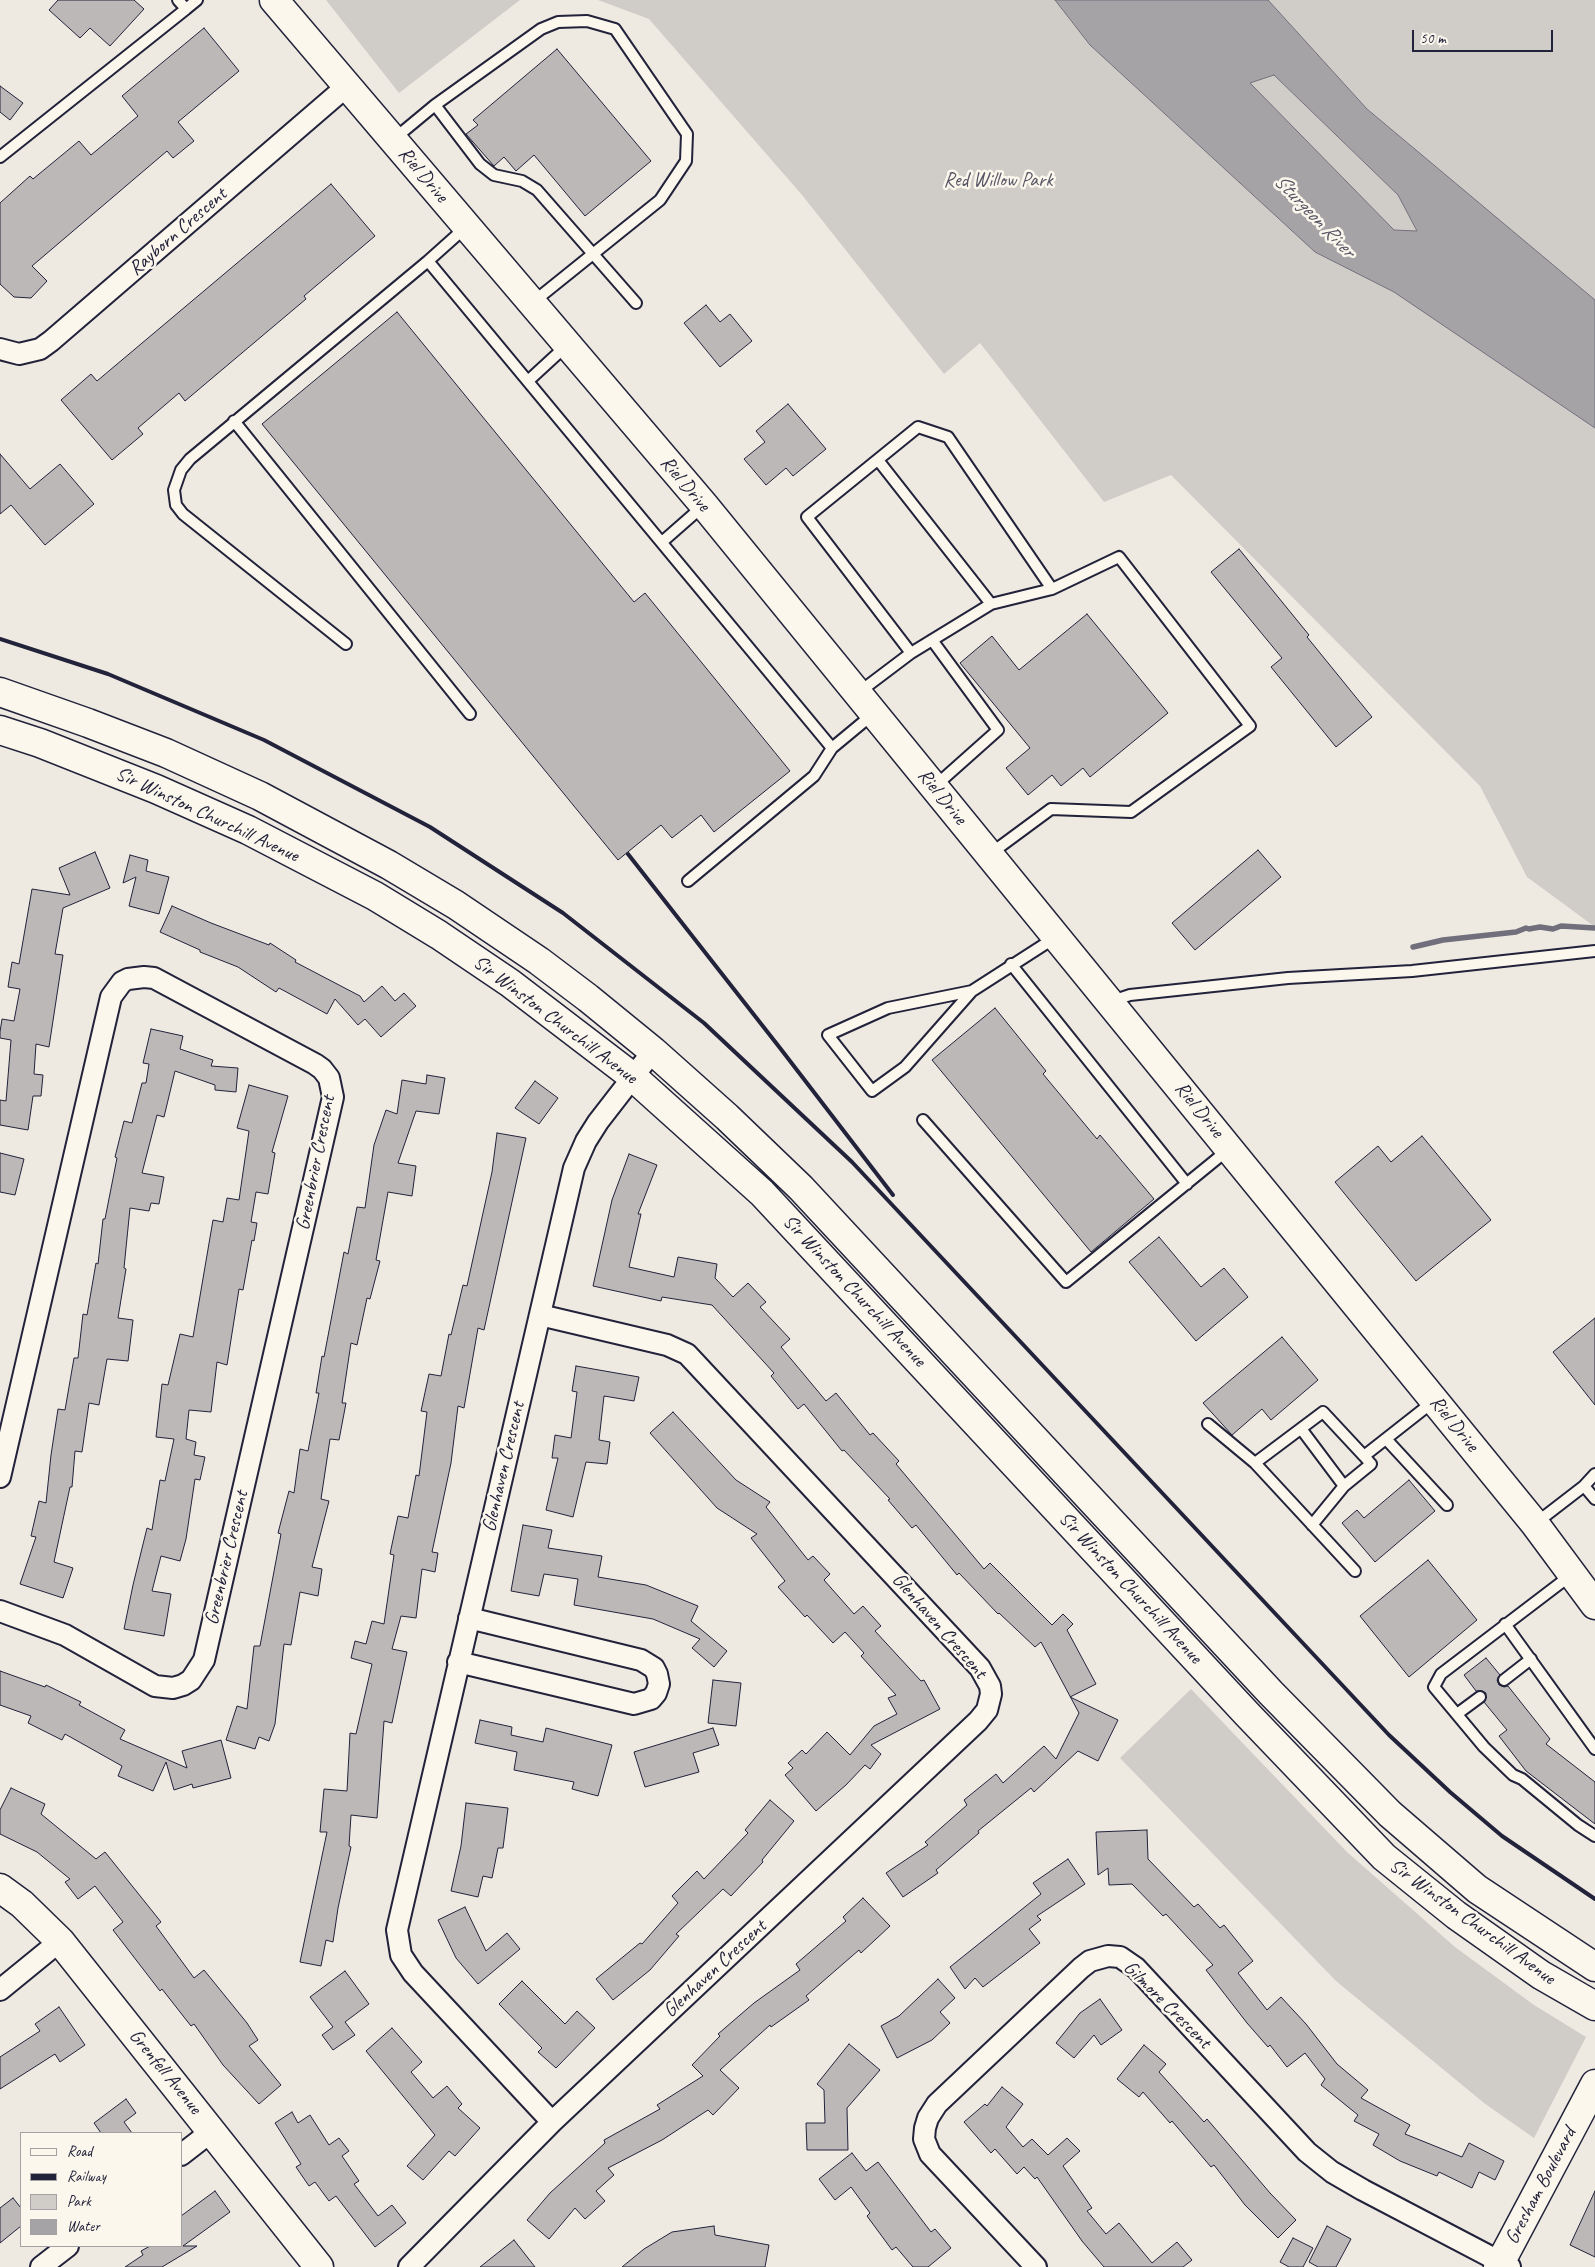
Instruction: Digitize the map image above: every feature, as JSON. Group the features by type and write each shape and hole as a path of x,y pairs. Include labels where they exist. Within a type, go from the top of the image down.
{"main road":[{"name":"Riel Drive","path":"274,0 704,505 1435,1400 1535,1524 1595,1605"},
{"name":"Sir Winston Churchill Avenue","path":"0,692 88,722 166,753 260,796 389,865 456,905 539,962 654,1051 727,1116 800,1188 1271,1693 1390,1814 1477,1889 1595,1967"},
{"name":"Sir Winston Churchill Avenue","path":"0,730 40,743 164,792 248,830 374,896 439,935 510,983 633,1077 762,1193 1234,1700 1384,1858 1456,1915 1541,1975 1595,2006"},
{"name":"Grenfell Avenue","path":"0,1888 29,1910 60,1941 319,2267"},
{"name":"Gresham Boulevard","path":"1503,2265 1595,2084"}],"street":[{"name":"Rayborn Crescent","path":"0,349 19,354 40,349 51,341 346,86"},
{"name":"Greenbrier Crescent","path":"0,1477 111,997 122,982 128,979 154,978 315,1064 329,1078 333,1097 204,1660 191,1680 183,1685 174,1688 154,1686 65,1635 0,1611"},
{"name":"Glenhaven Crescent","path":"552,2122 412,1973 401,1955 396,1930 570,1183 579,1154 598,1122 654,1051"},
{"name":"Glenhaven Crescent","path":"409,2267 552,2122 978,1721 987,1710 991,1694 990,1686 980,1668 687,1354 667,1345 540,1315"},
{"path":"458,1662 634,1704 651,1700 656,1693 658,1674 654,1668 641,1660 469,1618"},
{"path":"0,1990 60,1941"},
{"name":"Gilmore Crescent","path":"1036,2267 930,2154 924,2139 925,2128 928,2118 937,2104 1081,1968 1090,1961 1108,1956 1120,1957 1136,1968 1307,2152 1332,2172 1503,2265"},
{"path":"182,2154 212,2131"},
{"path":"41,2267 67,2247"}],"lane":[{"path":"178,0 186,9"},
{"path":"0,157 197,0"},
{"path":"393,140 436,105 541,29 558,22 587,21 615,29 687,134 686,161 660,200 532,304"},
{"path":"436,105 480,164 494,174 522,181 537,190 636,303"},
{"path":"346,644 183,514 176,505 174,490 181,470 190,459 467,227"},
{"path":"428,260 832,748"},
{"path":"528,382 567,345"},
{"path":"234,421 470,714"},
{"path":"911,653 807,517 918,427 948,436 1052,590"},
{"path":"878,460 991,604"},
{"path":"662,542 704,505"},
{"path":"688,881 814,776 865,704 911,653 991,604 1052,590 1119,557 1250,726 1131,812 1051,809 990,854"},
{"path":"932,640 998,730 934,787"},
{"path":"972,991 888,1008 828,1035 872,1091 905,1066 972,991 1057,936"},
{"path":"1111,1002 1130,995 1288,978 1412,971 1595,951"},
{"path":"1011,964 1187,1184"},
{"path":"923,1120 1066,1282 1230,1149"},
{"path":"1364,1456 1435,1400"},
{"path":"1255,1463 1302,1430 1323,1412 1371,1464 1344,1486 1312,1524"},
{"path":"1208,1424 1255,1463 1356,1571"},
{"path":"1302,1430 1344,1486"},
{"path":"1386,1439 1447,1505"},
{"path":"1535,1524 1584,1486 1595,1474"},
{"path":"1584,1486 1595,1499"},
{"path":"1573,1573 1441,1674 1434,1687 1484,1747 1513,1774 1595,1836"},
{"path":"1506,1624 1595,1749"},
{"path":"1504,1680 1531,1659"},
{"path":"1457,1714 1480,1697"}],"green space":[{"path":"326,0 520,0 399,93"},
{"name":"Red Willow Park","path":"598,0 1055,0 1090,45 1315,252 1394,292 1595,428 1595,927 1527,877 1480,786 1171,475 1104,502 980,343 944,374 802,195 649,19"},
{"path":"1268,0 1595,0 1595,300 1367,109"},
{"path":"1274,75 1398,195 1417,232 1394,230 1250,83"},
{"path":"1191,1689 1347,1852 1455,1947 1534,2005 1586,2037 1534,2138 1484,2103 1336,1981 1120,1758"}],"water":[{"name":"Sturgeon River","path":"1055,0 1268,0 1367,109 1595,300 1595,428 1394,292 1315,252 1090,45","holes":["1274,75 1398,195 1417,231 1394,230 1250,83"]}],"building":[{"path":"58,0 134,0 144,9 110,46 90,28 80,38 49,10"},
{"path":"204,28 239,71 178,122 194,141 173,158 167,151 32,266 47,281 31,298 14,297 0,284 0,203 30,176 33,179 79,141 91,155 138,116 122,96"},
{"path":"557,49 651,161 585,216 534,155 516,171 504,157 494,166 466,134 478,125 473,120"},
{"path":"0,86 23,103 10,120 0,112"},
{"path":"331,184 375,236 304,296 306,299 185,401 179,393 138,428 143,434 112,460 61,400 91,374 97,381"},
{"path":"706,305 720,322 730,314 752,341 720,367 684,323"},
{"path":"397,312 634,602 645,593 790,771 714,832 701,815 672,838 661,825 618,860 262,424"},
{"path":"788,404 826,449 793,476 786,468 766,485 744,459 765,442 756,431"},
{"path":"0,454 30,489 60,464 94,504 45,545 11,505 0,514"},
{"path":"1239,549 1309,635 1307,637 1372,717 1336,747 1271,667 1282,658 1211,572"},
{"path":"1087,614 1168,713 1090,777 1083,768 1061,786 1052,775 1028,795 1006,768 1030,748 960,663 992,636 1019,670"},
{"path":"1258,850 1281,877 1195,950 1172,923"},
{"path":"95,852 110,888 63,908 55,954 63,955 49,1047 36,1044 34,1074 43,1075 41,1096 33,1096 28,1130 0,1125 0,1100 6,1101 11,1040 0,1038 0,1032 2,1019 14,1021 20,989 8,987 12,962 19,964 32,889 70,895 59,868"},
{"path":"130,855 148,860 146,871 169,877 159,914 129,906 136,877 123,883"},
{"path":"172,906 269,945 270,943 296,960 295,962 360,996 364,1002 382,986 395,1001 404,993 416,1006 381,1037 365,1019 358,1025 335,999 327,1014 279,988 276,992 238,967 200,952 200,950 160,932"},
{"path":"995,1008 1046,1071 1043,1074 1097,1139 1100,1135 1154,1199 1091,1252 932,1060"},
{"path":"151,1029 183,1036 180,1049 213,1060 211,1066 238,1068 236,1092 215,1090 215,1085 175,1071 164,1117 157,1115 142,1173 164,1177 159,1204 151,1203 149,1211 130,1208 124,1268 126,1269 118,1318 133,1320 128,1361 107,1359 99,1405 89,1403 82,1452 75,1451 72,1487 70,1487 54,1562 73,1568 63,1598 20,1584 36,1537 31,1536 39,1501 46,1503 58,1409 65,1410 74,1358 78,1358 83,1314 87,1315 96,1263 98,1264 103,1219 105,1219 117,1158 115,1157 124,1121 132,1123 142,1083 146,1083 149,1064 143,1063"},
{"path":"427,1075 445,1078 439,1114 416,1111 398,1163 416,1166 412,1196 388,1192 376,1260 380,1261 370,1299 367,1298 357,1345 351,1343 342,1403 346,1403 339,1440 330,1439 321,1499 329,1501 312,1567 322,1569 318,1596 300,1592 291,1645 284,1644 275,1724 269,1741 259,1737 255,1749 226,1740 237,1706 247,1709 254,1646 260,1646 281,1534 278,1533 289,1491 294,1493 300,1449 308,1451 319,1393 316,1393 322,1356 324,1357 344,1252 348,1254 357,1207 365,1208 374,1145 386,1110 397,1114 402,1080 426,1084"},
{"path":"535,1081 558,1098 539,1124 515,1108"},
{"path":"249,1085 288,1096 272,1152 275,1153 268,1194 256,1192 251,1222 257,1223 254,1241 252,1240 243,1290 239,1289 227,1365 217,1362 211,1412 189,1410 186,1439 196,1442 194,1455 205,1457 200,1480 195,1479 186,1539 180,1561 161,1556 152,1591 171,1594 164,1636 124,1629 147,1528 152,1530 160,1480 165,1481 174,1439 156,1437 162,1384 168,1385 180,1334 193,1337 213,1220 223,1222 227,1198 239,1200 249,1131 237,1128"},
{"path":"497,1133 526,1138 484,1330 478,1328 464,1408 458,1406 451,1463 432,1552 438,1553 435,1572 422,1569 416,1618 401,1616 392,1649 407,1652 392,1723 384,1721 377,1818 351,1815 349,1846 351,1847 333,1942 326,1940 321,1966 300,1962 327,1832 320,1832 324,1789 347,1791 350,1733 356,1734 372,1664 351,1658 355,1641 366,1644 372,1621 384,1624 394,1555 390,1554 398,1516 408,1518 416,1475 419,1476 427,1412 421,1411 429,1374 441,1376 449,1334 451,1335 463,1285 467,1286 492,1172"},
{"path":"1422,1136 1491,1220 1416,1281 1335,1182 1378,1146 1391,1162"},
{"path":"0,1153 24,1159 15,1195 0,1192"},
{"path":"629,1154 657,1165 638,1214 641,1214 629,1267 674,1277 678,1257 717,1264 715,1278 733,1297 748,1283 766,1302 760,1307 790,1339 781,1347 826,1401 836,1393 870,1435 873,1433 899,1461 896,1464 984,1569 990,1563 1052,1625 1063,1614 1073,1624 1067,1630 1096,1684 1070,1697 1041,1642 1035,1647 998,1614 959,1573 957,1575 916,1525 912,1528 888,1500 890,1499 844,1450 842,1451 804,1404 798,1409 771,1376 774,1373 712,1305 662,1297 661,1301 593,1286 612,1200"},
{"path":"1159,1237 1201,1287 1224,1268 1248,1297 1196,1341 1129,1262"},
{"path":"1595,1318 1595,1405 1553,1352"},
{"path":"1282,1337 1318,1380 1271,1420 1262,1409 1232,1435 1203,1403"},
{"path":"576,1366 639,1377 634,1401 604,1396 599,1440 610,1442 607,1464 586,1462 573,1517 546,1510 558,1458 552,1458 555,1435 571,1438 577,1392 572,1391"},
{"path":"673,1412 736,1480 770,1502 766,1507 808,1560 813,1556 830,1574 824,1580 854,1614 863,1606 881,1626 875,1631 921,1681 924,1680 940,1709 871,1745 881,1754 870,1769 865,1765 846,1785 816,1811 785,1775 793,1768 788,1763 802,1750 806,1754 827,1732 850,1755 874,1726 897,1714 888,1698 896,1695 861,1656 864,1653 845,1632 833,1643 807,1615 805,1617 778,1587 785,1581 751,1538 757,1534 717,1508 650,1433"},
{"path":"1409,1480 1435,1511 1375,1562 1342,1523 1357,1510 1364,1518"},
{"path":"523,1525 552,1530 548,1548 602,1556 598,1577 646,1585 698,1606 691,1621 727,1651 714,1667 692,1648 700,1639 653,1619 574,1605 578,1579 544,1574 539,1596 511,1591"},
{"path":"1428,1560 1477,1620 1409,1677 1360,1616"},
{"path":"1486,1658 1500,1675 1497,1680 1499,1685 1508,1686 1550,1739 1546,1744 1595,1782 1595,1824 1526,1771 1499,1736 1507,1730 1484,1702 1486,1693 1476,1691 1464,1675"},
{"path":"0,1671 45,1687 46,1685 81,1702 79,1705 125,1730 120,1739 187,1768 182,1751 221,1740 231,1778 193,1788 192,1784 174,1790 166,1762 153,1791 118,1776 122,1766 65,1734 62,1740 28,1723 31,1716 0,1705"},
{"path":"713,1680 741,1683 736,1726 708,1723"},
{"path":"1071,1697 1118,1720 1098,1761 1078,1751 1034,1792 1031,1788 978,1831 979,1833 936,1870 938,1873 903,1897 886,1873 928,1845 925,1842 967,1805 964,1800 996,1774 1003,1783 1044,1746 1056,1759 1079,1713"},
{"path":"480,1720 512,1727 511,1735 543,1742 546,1728 612,1745 598,1796 572,1789 574,1782 514,1770 517,1752 475,1743"},
{"path":"713,1728 719,1745 693,1753 699,1772 645,1787 634,1752"},
{"path":"11,1788 45,1804 41,1814 96,1859 105,1852 161,1922 156,1926 194,1978 204,1970 247,2023 258,2040 249,2046 281,2085 259,2104 223,2065 194,2024 191,2026 162,1989 160,1991 113,1930 123,1922 95,1886 78,1899 65,1882 70,1879 37,1852 0,1834 0,1810"},
{"path":"770,1800 794,1821 762,1860 763,1862 731,1896 723,1889 676,1934 679,1936 650,1970 613,2000 596,1979 640,1943 642,1944 678,1903 672,1896 697,1871 704,1879 748,1833 745,1830"},
{"path":"466,1803 508,1808 503,1848 498,1848 492,1878 483,1876 478,1897 451,1891 461,1846"},
{"path":"1147,1830 1148,1859 1194,1907 1198,1904 1220,1928 1224,1925 1253,1961 1238,1973 1267,2010 1281,1997 1306,2024 1337,2064 1368,2090 1361,2098 1410,2125 1405,2134 1462,2157 1469,2143 1504,2161 1495,2180 1479,2172 1472,2188 1439,2172 1437,2176 1400,2161 1373,2145 1379,2134 1354,2121 1358,2115 1321,2085 1325,2079 1305,2053 1287,2067 1270,2045 1268,2047 1247,2023 1206,1970 1213,1965 1166,1914 1163,1916 1132,1884 1109,1885 1108,1868 1098,1875 1096,1832"},
{"path":"1068,1859 1085,1884 1037,1916 1041,1920 1029,1929 1040,1943 983,1987 975,1978 965,1989 950,1967 1041,1894 1033,1883"},
{"path":"863,1898 890,1926 861,1953 859,1950 806,1996 809,2000 771,2027 770,2025 720,2070 739,2088 713,2115 708,2110 662,2140 608,2168 614,2175 596,2191 605,2201 585,2219 575,2208 549,2239 527,2220 550,2193 605,2143 604,2140 660,2109 657,2105 703,2076 692,2065 720,2036 718,2034 754,2003 800,1970 796,1964 846,1921 843,1917"},
{"path":"465,1907 486,1951 507,1933 520,1949 478,1984 456,1958 438,1920"},
{"path":"345,1971 369,2004 345,2022 355,2035 333,2050 322,2035 333,2027 310,1997"},
{"path":"938,1979 955,1998 940,2012 950,2023 932,2040 897,2058 881,2026 899,2016"},
{"path":"522,1981 565,2024 577,2011 595,2028 556,2068 538,2052 542,2048 499,2004"},
{"path":"1100,1999 1122,2030 1101,2045 1094,2035 1074,2058 1056,2043 1080,2013"},
{"path":"59,2007 85,2045 60,2062 55,2054 0,2089 0,2057 40,2031 35,2024"},
{"path":"392,2028 422,2062 411,2072 433,2098 447,2086 462,2104 458,2108 480,2128 455,2156 449,2151 423,2180 407,2166 435,2135 366,2051"},
{"path":"849,2044 880,2070 847,2108 848,2150 807,2150 806,2123 825,2123 824,2090 817,2084"},
{"path":"1144,2045 1166,2064 1159,2072 1204,2122 1207,2119 1270,2193 1296,2220 1278,2238 1245,2205 1214,2165 1211,2167 1172,2121 1170,2123 1143,2092 1139,2097 1117,2079"},
{"path":"1002,2087 1023,2104 1006,2127 1023,2147 1032,2139 1048,2155 1067,2138 1080,2151 1063,2166 1092,2208 1087,2211 1106,2234 1119,2223 1152,2263 1177,2242 1192,2260 1183,2267 1104,2267 1082,2241 1037,2177 1035,2179 1024,2167 1017,2174 995,2149 991,2153 964,2122 985,2104 987,2106"},
{"path":"126,2099 136,2113 124,2122 131,2132 100,2132 94,2123"},
{"path":"292,2112 298,2123 310,2115 329,2145 339,2138 349,2151 342,2156 359,2181 354,2184 378,2216 392,2205 406,2223 375,2247 336,2196 329,2201 315,2182 309,2186 296,2167 301,2164 275,2123"},
{"path":"852,2153 866,2171 878,2162 931,2232 935,2229 951,2248 928,2267 913,2267 896,2247 892,2250 867,2216 870,2213 851,2187 835,2200 819,2179"},
{"path":"215,2191 230,2212 183,2246 197,2246 162,2267 125,2267 143,2255 141,2251 148,2247 182,2247 182,2215"},
{"path":"1595,2191 1595,2257 1570,2245"},
{"path":"13,2198 20,2207 20,2227 0,2243 0,2208"},
{"path":"714,2226 715,2235 769,2245 765,2267 622,2267 644,2249 672,2232"},
{"path":"1327,2226 1351,2239 1336,2267 1318,2267 1309,2262"},
{"path":"1293,2238 1313,2248 1303,2267 1289,2267 1280,2262"},
{"path":"514,2240 535,2267 480,2267"}],"waterway":[{"path":"1413,947 1443,940 1516,932 1526,928 1540,927 1553,929 1561,926 1595,928"}],"railway":[{"path":"0,639 108,674 264,740 430,827 563,913 704,1023 852,1162 1389,1735 1450,1792 1502,1836 1595,1899"},
{"path":"628,854 893,1195"}]}
